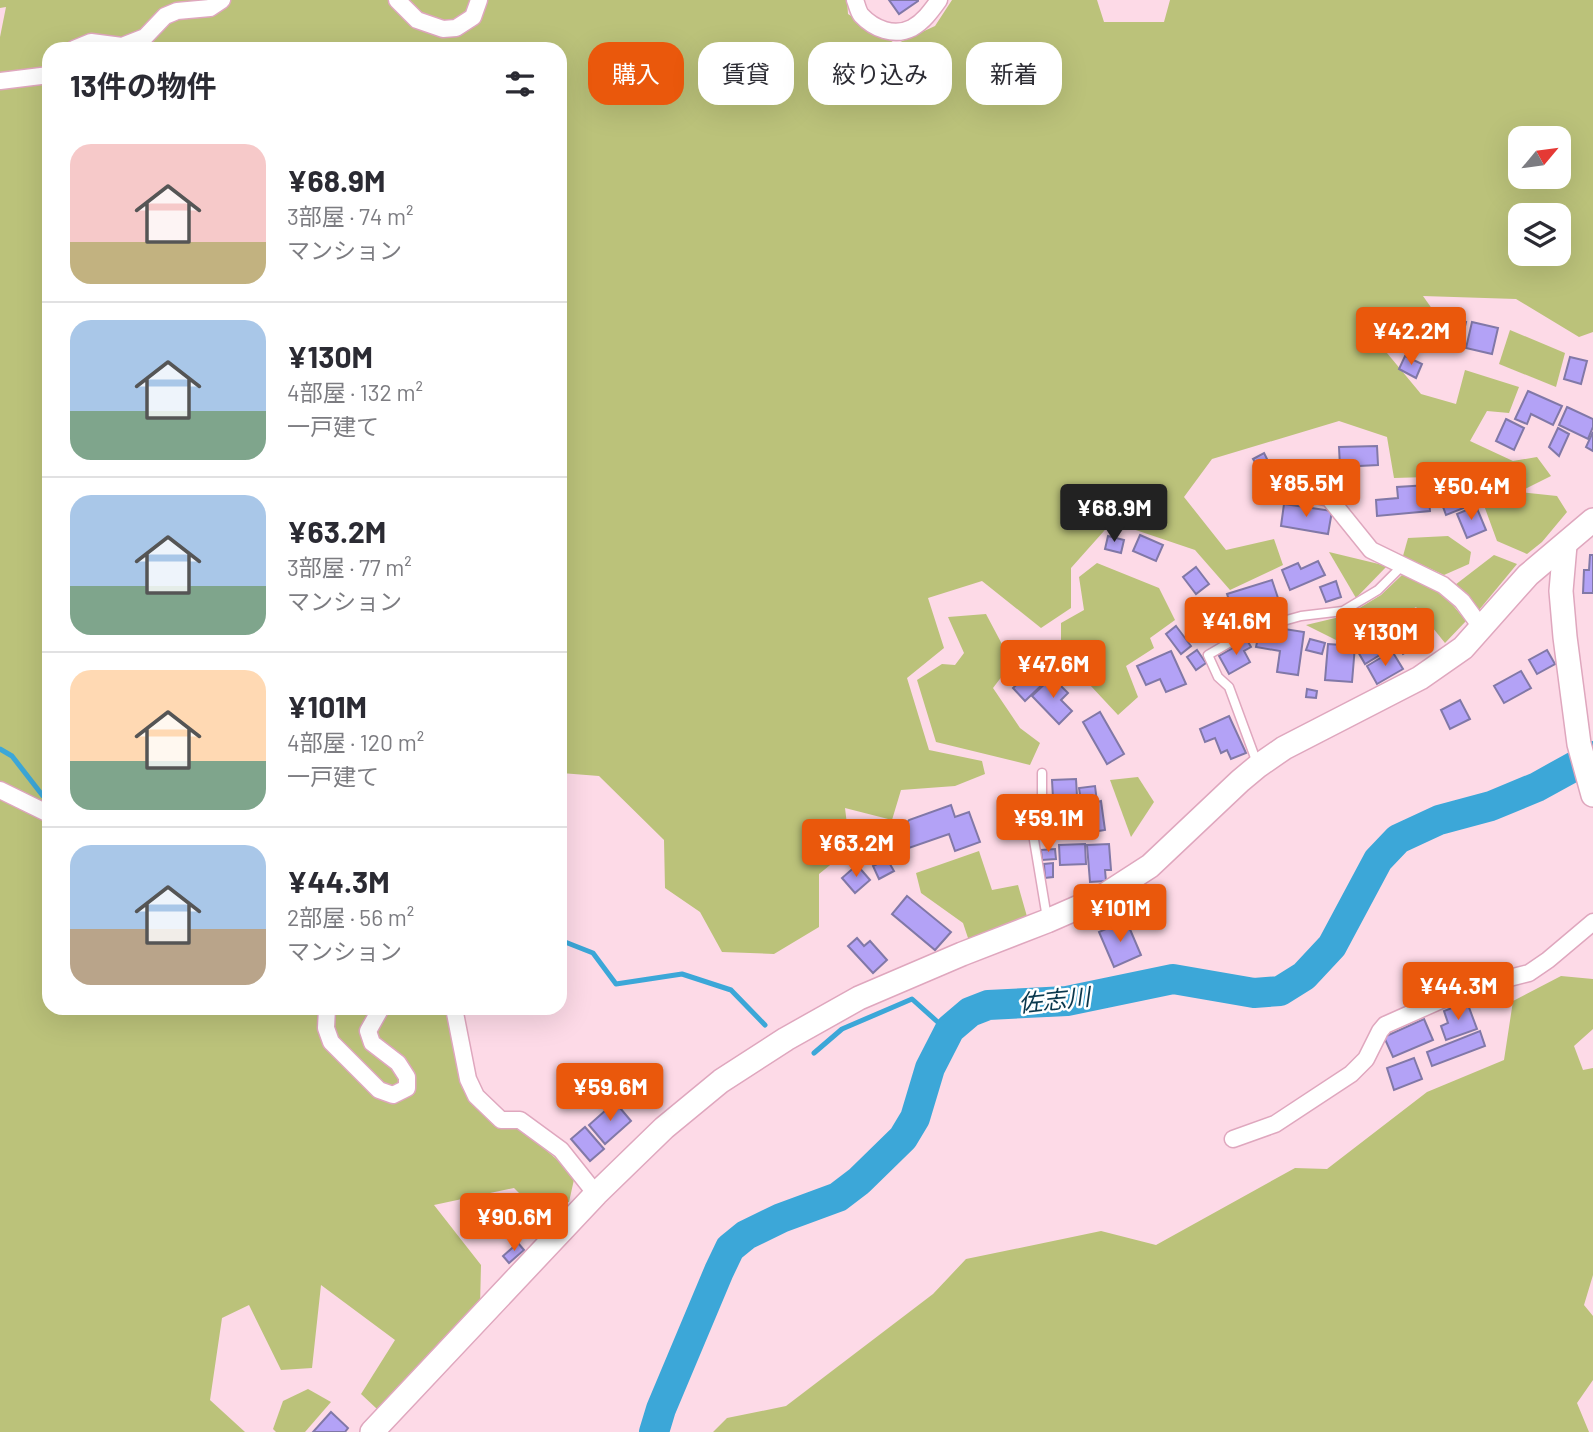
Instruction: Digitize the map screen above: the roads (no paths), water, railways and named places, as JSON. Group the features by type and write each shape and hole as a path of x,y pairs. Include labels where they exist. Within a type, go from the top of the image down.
{"street":[{"path":"132,42 145,37 165,16 177,11 210,8 222,0"},
{"path":"397,0 417,20 443,29 456,28 473,17 479,0"},
{"path":"855,0 860,14 877,28 897,33 911,28 929,15 939,0"},
{"path":"0,81 42,76"},
{"path":"1292,489 1329,498 1371,550 1443,585 1462,601 1481,627"},
{"path":"372,1432 596,1194 664,1128 711,1089 786,1039 859,998 1101,897 1150,866 1258,766 1284,748 1420,678 1463,648 1528,575 1593,520"},
{"path":"1565,545 1561,591 1565,637 1579,744 1590,784"},
{"path":"0,790 42,811"},
{"path":"1233,1139 1275,1124 1351,1074 1366,1059 1385,1025 1466,989 1529,973 1593,922"},
{"path":"327,1015 326,1028 331,1042 379,1090 393,1095 407,1088 407,1077 398,1063 372,1043 368,1031 377,1015"},
{"path":"455,1015 468,1079 476,1096 501,1120 520,1120 561,1150 596,1194"}],"lane":[{"path":"1258,766 1229,687 1219,677 1208,655 1251,629 1301,617 1343,611 1378,590 1402,566"},
{"path":"1042,773 1042,806 1032,828 1047,921"}],"waterway":[{"path":"0,749 12,756 42,795"},
{"name":"佐志川","path":"654,1432 661,1409 730,1248 746,1235 781,1218 838,1197 859,1181 903,1138 915,1118 930,1068 950,1029 970,1012 988,1005 1067,1001 1173,979 1254,993 1280,991 1304,976 1332,946 1378,860 1398,839 1439,820 1491,806 1537,787 1593,756"},
{"path":"567,943 593,953 616,984 682,974 731,990 765,1025"},
{"path":"814,1053 842,1029 912,999 941,1025 950,1029"}]}
